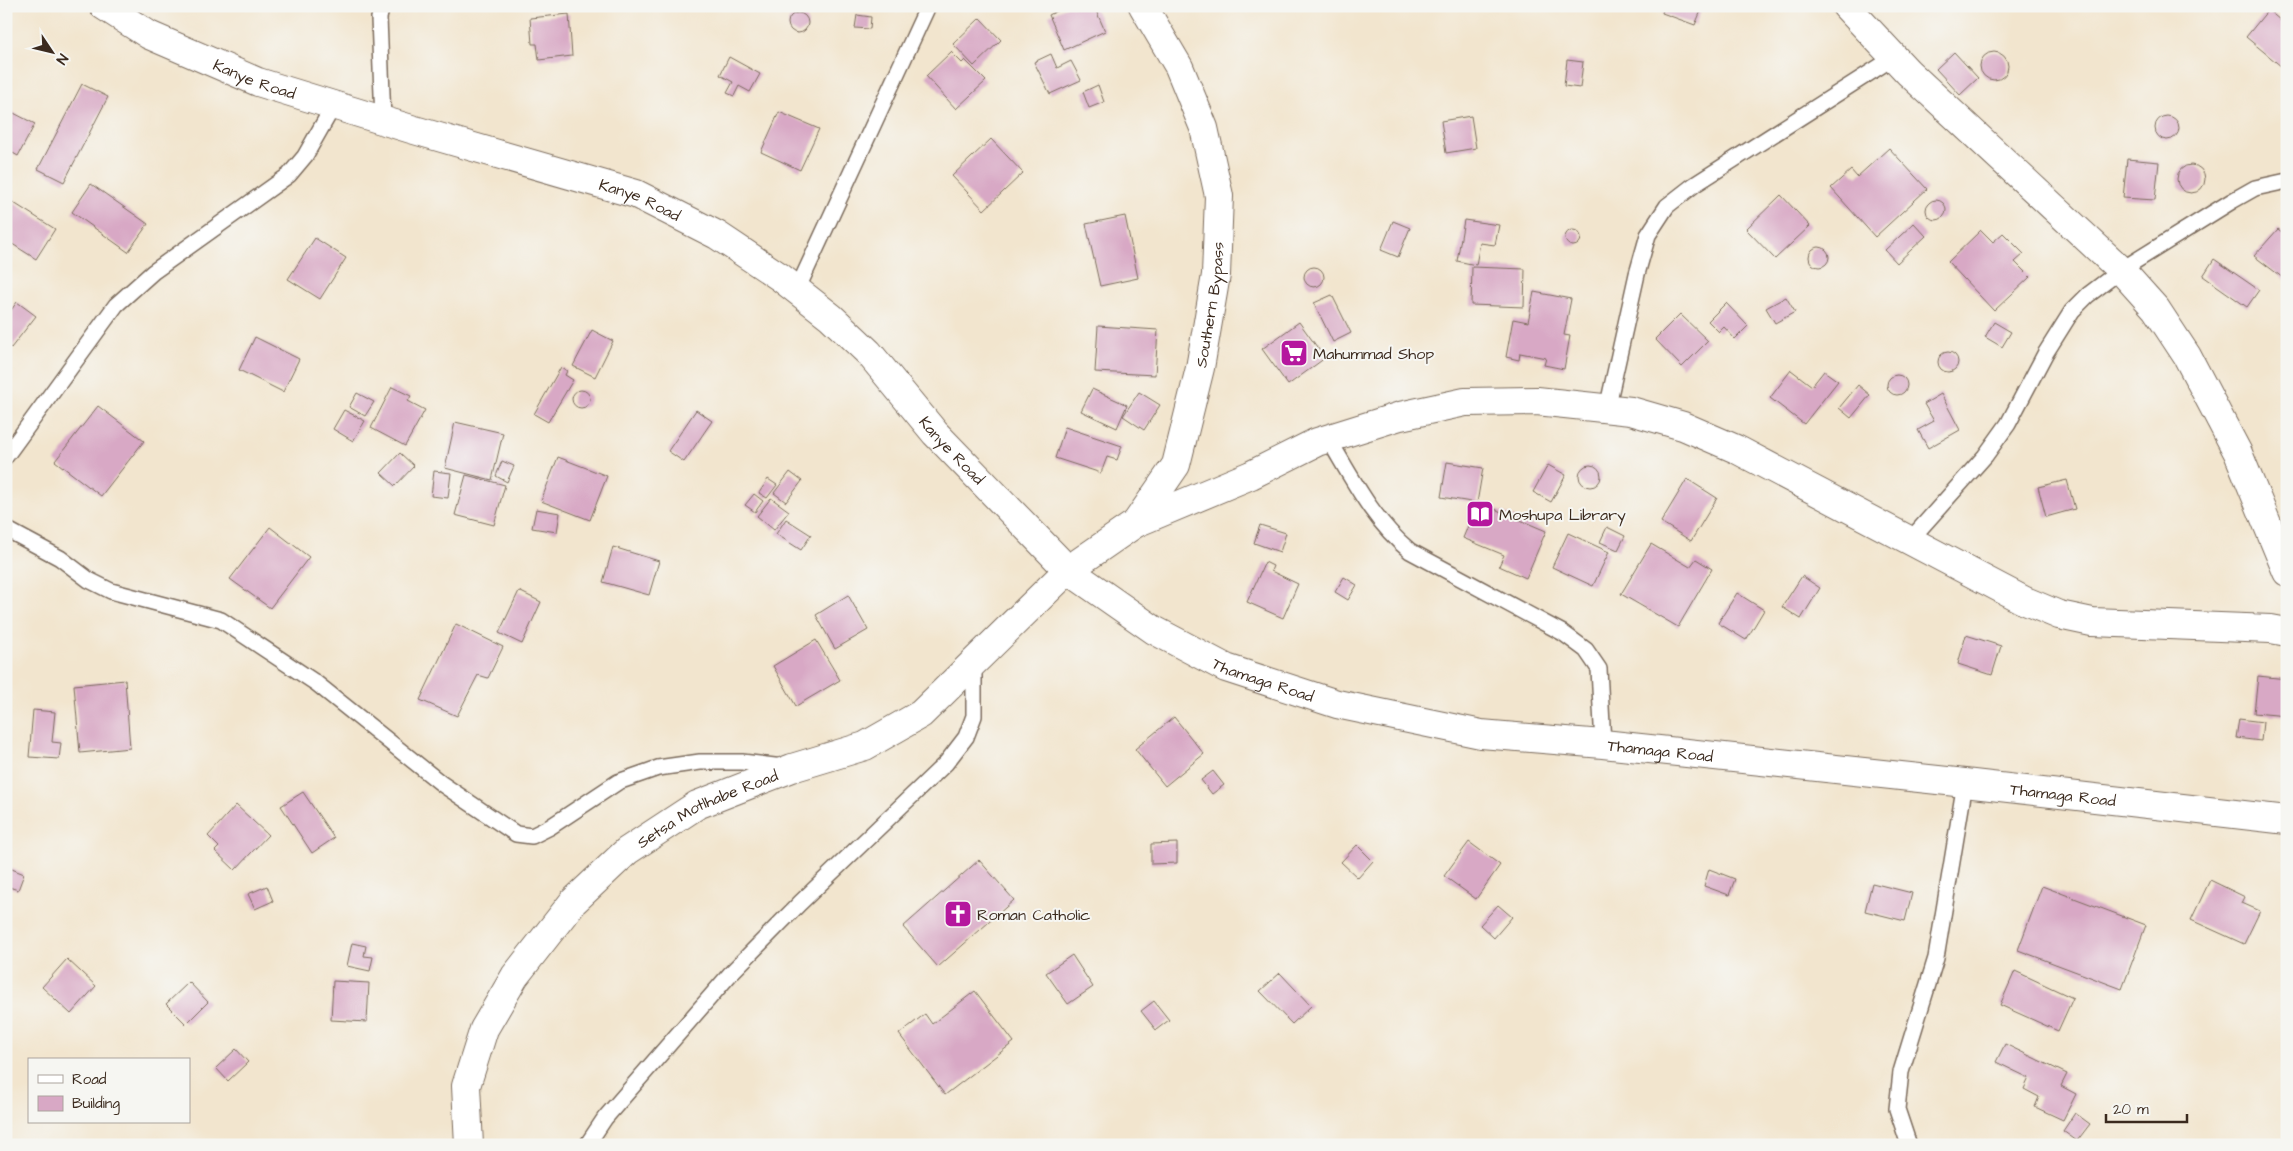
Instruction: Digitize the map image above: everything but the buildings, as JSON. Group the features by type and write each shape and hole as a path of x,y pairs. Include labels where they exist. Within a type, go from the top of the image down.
{"street":[{"name":"Kanye Road","path":"104,6 150,35 258,82 636,194 717,235 797,290 831,317 869,354 935,433 1068,570"},
{"name":"Southern Bypass","path":"1068,570 1136,523 1176,466 1200,368 1216,275 1219,196 1204,128 1179,67 1143,6"},
{"path":"1846,6 1893,58 2121,270 2156,309 2187,356 2238,453 2287,572"},
{"path":"1136,523 1251,475 1328,438 1400,416 1465,402 1536,401 1631,411 1683,426 1736,449 2023,600 2059,615 2092,622 2271,629 2287,632"},
{"name":"Setsa Motlhabe Road","path":"469,1145 466,1086 484,1029 515,976 573,902 627,851 697,805 792,768 865,746 921,714 1068,570"},
{"name":"Thamaga Road","path":"1068,570 1154,630 1226,668 1337,704 1481,734 1603,744 2287,820"}],"lane":[{"path":"382,6 379,18 383,120"},
{"path":"797,290 928,6"},
{"path":"1607,409 1648,234 1667,206 1694,185 1893,58"},
{"path":"6,456 116,305 154,272 288,175 305,156 334,105"},
{"path":"1910,540 1986,456 2008,424 2045,354 2072,312 2088,295 2121,270 2255,188 2287,181"},
{"path":"1328,438 1377,518 1394,538 1410,551 1563,633 1586,650 1599,669 1603,744"},
{"path":"6,529 60,558 88,580 111,591 221,620 316,683 442,784 516,834 532,836 550,828 618,782 658,768 700,762 742,762 792,768"},
{"path":"587,1145 606,1118 732,973 800,903 946,763 966,737 974,716 974,664"},
{"path":"1909,1145 1897,1110 1901,1072 1936,958 1964,783"}],"place":[{"name":"Mahummad Shop","path":"1294,353"},
{"name":"Moshupa Library","path":"1480,514"},
{"name":"Roman Catholic","path":"958,914"}]}
